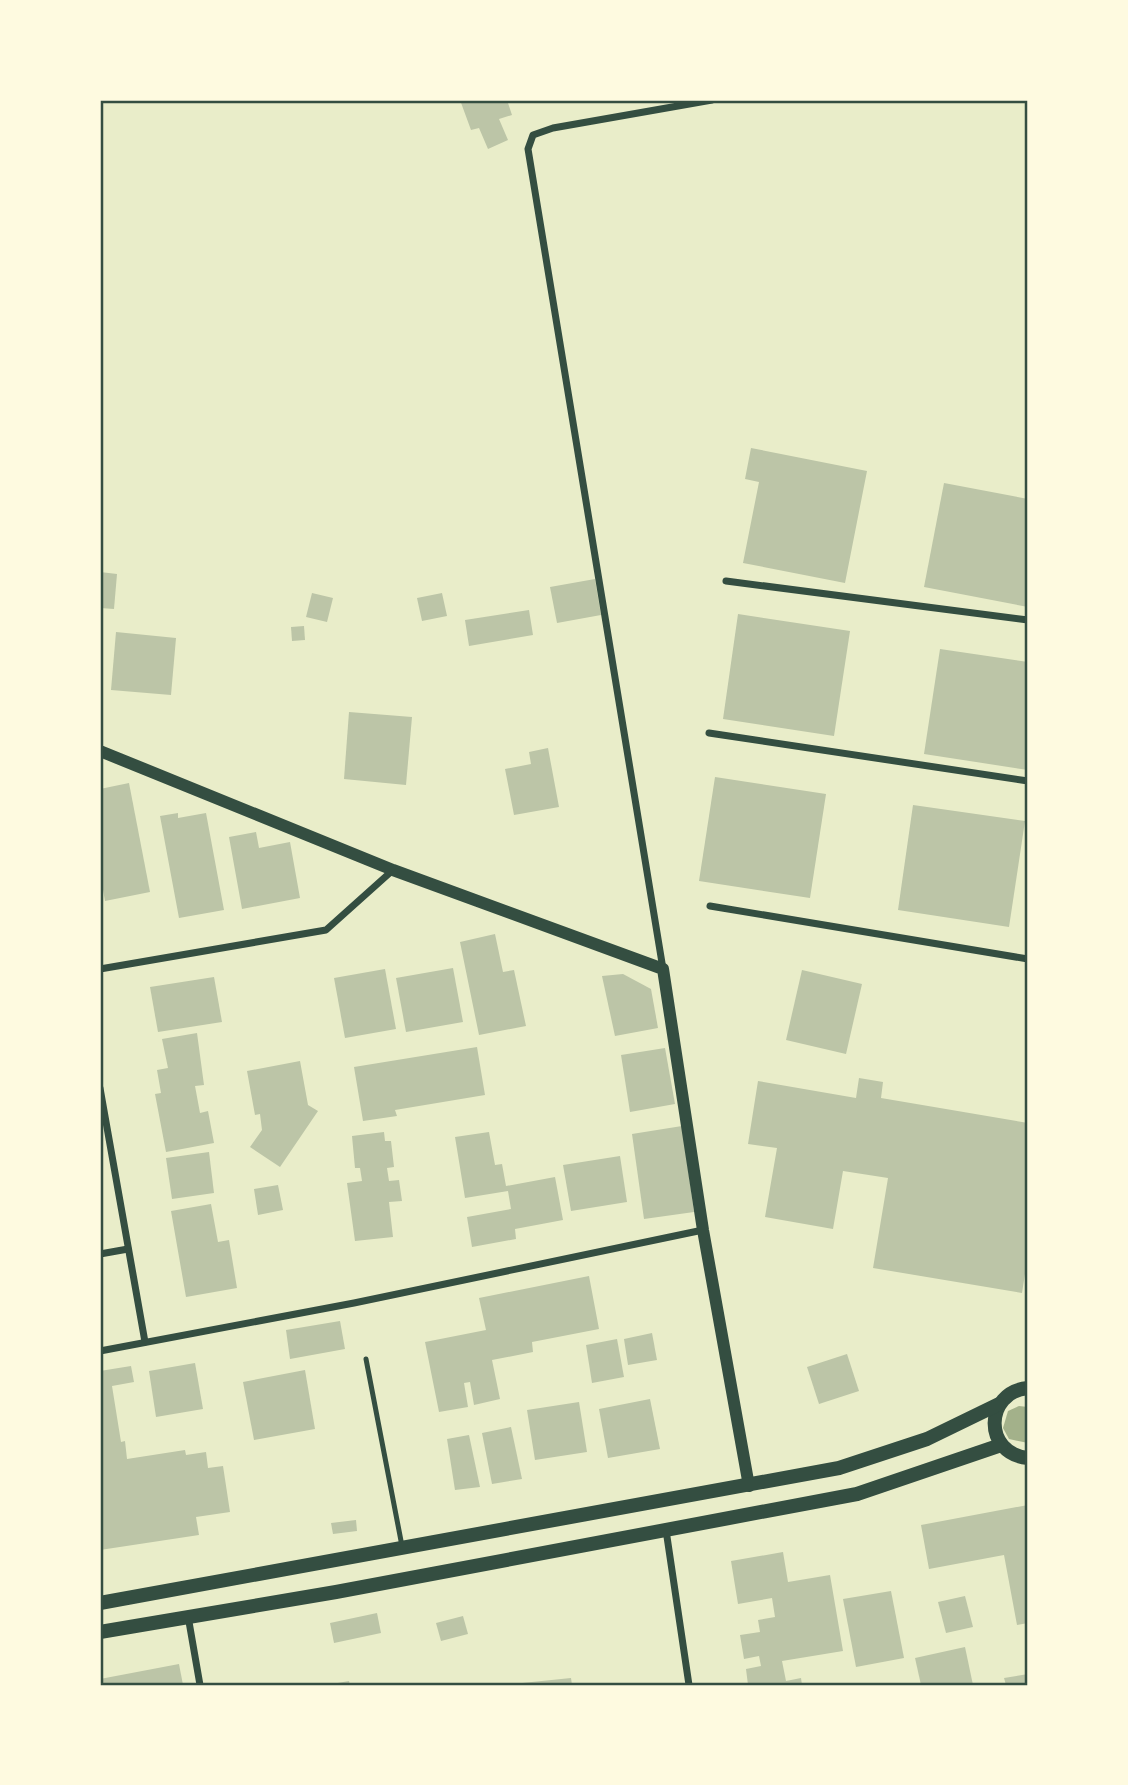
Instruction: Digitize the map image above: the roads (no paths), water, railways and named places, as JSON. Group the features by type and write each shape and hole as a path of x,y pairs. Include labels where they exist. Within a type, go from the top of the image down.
{"main road":[{"path":"100,1603 750,1486 860,1463 927,1439 999,1404 1011,1392 1028,1388"},
{"path":"999,1404 993,1424 1001,1445 1012,1454 1028,1458"},
{"path":"100,1632 336,1592 857,1494 1001,1445"}],"street":[{"path":"712,100 534,135 528,149 663,969 703,1230 750,1486"},
{"path":"726,581 1028,620"},
{"path":"709,733 1028,781"},
{"path":"100,751 393,870 663,969"},
{"path":"100,970 326,930 393,870"},
{"path":"710,906 1028,959"},
{"path":"100,1088 145,1342"},
{"path":"100,1351 354,1303 703,1230"},
{"path":"100,1254 128,1249"},
{"path":"666,1529 690,1685"},
{"path":"188,1615 200,1685"}],"lane":[{"path":"366,1359 402,1549"}]}
